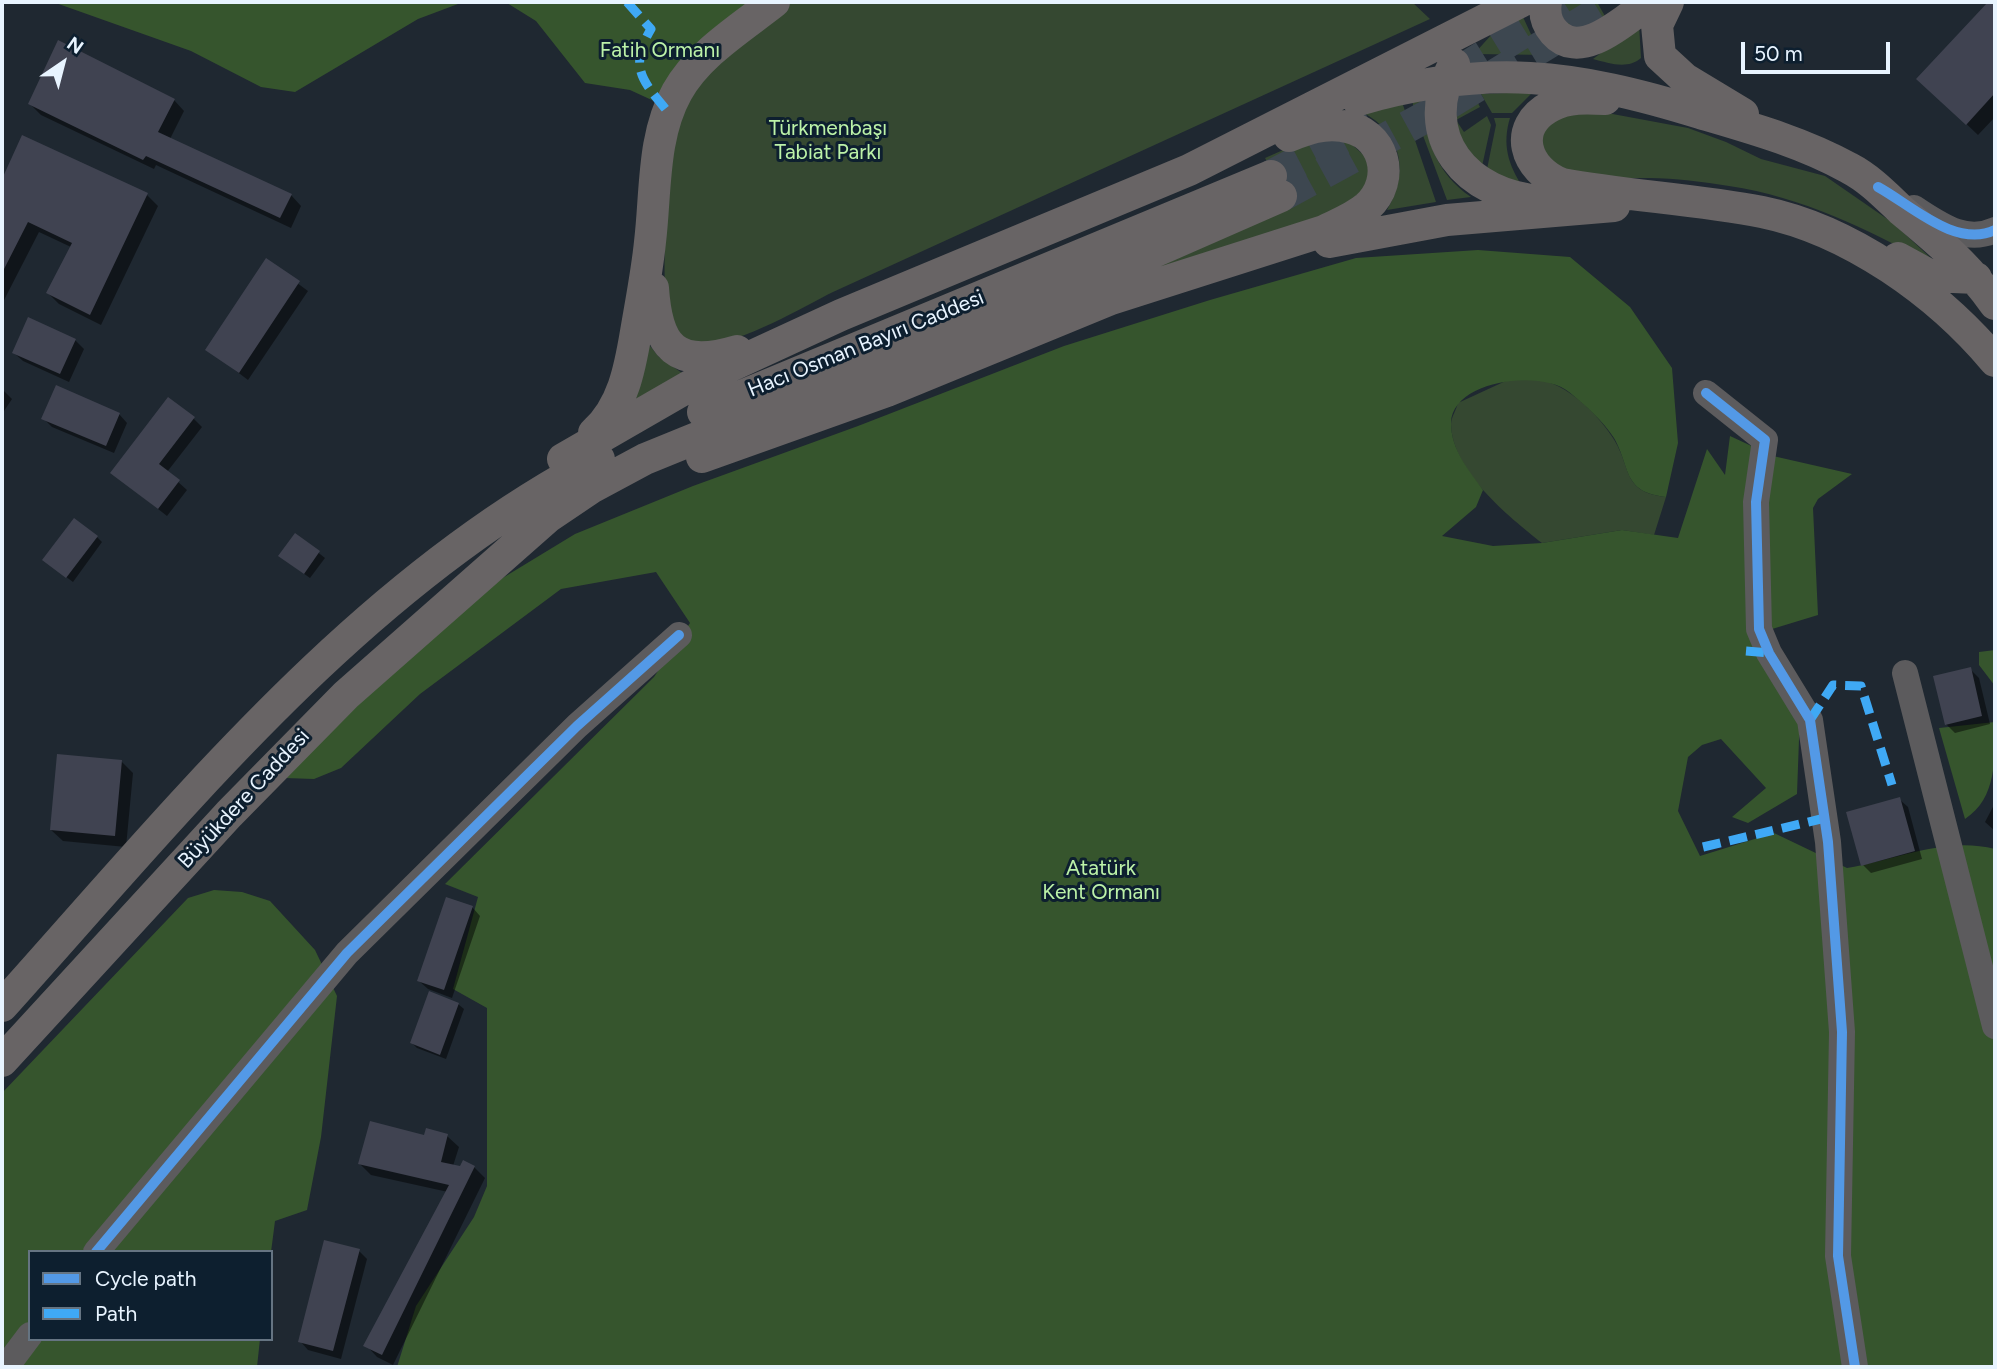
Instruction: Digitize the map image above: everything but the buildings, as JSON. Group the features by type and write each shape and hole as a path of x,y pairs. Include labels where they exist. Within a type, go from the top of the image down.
{"main road":[{"path":"569,455 615,408 633,348 650,244 660,138 676,93 687,76 721,44 774,2"},
{"path":"1546,2 1545,17 1554,32 1563,40 1574,42 1599,36 1650,2"},
{"path":"1668,2 1657,25 1660,56 1685,79 1773,134"},
{"path":"1516,4 1467,46 1445,82 1441,113 1444,136 1459,164 1474,179 1509,196 1600,207"},
{"path":"473,536 503,501 569,455 700,380 841,315 1122,199 1236,148 1516,4"},
{"path":"1296,118 1385,93 1445,82 1532,77 1600,85 1638,94 1773,134 1851,169 1878,187 1986,273 1995,304"},
{"path":"1638,94 1608,99 1572,99 1550,107 1538,116 1529,130 1526,145 1529,160 1540,173 1562,184 1763,213 1872,244 1931,276 1986,273"},
{"path":"504,556 595,503 670,470 887,391 1111,299 1324,231 1355,216 1379,192 1385,179 1384,165 1371,139 1345,126 1310,128 1276,141 1236,148"},
{"name":"Hacı Osman Bayırı Caddesi","path":"473,536 570,476 629,444 1276,186 1151,253 645,459 591,488 548,517 504,556"},
{"path":"1249,256 1297,250 1440,220 1683,200"},
{"path":"1825,232 1886,267 1941,307 1995,361"},
{"path":"650,244 659,330 666,342 687,357 714,357 841,315"},
{"name":"Büyükdere Caddesi","path":"2,1006 257,727 343,644 473,536"},
{"name":"Büyükdere Caddesi","path":"2,1061 287,751 392,651 504,556"}],"street":[{"path":"1878,187 1940,225 1965,235 1982,235 1995,230"},
{"path":"1706,393 1765,440 1756,502 1759,629 1769,653 1810,720 1814,744 1828,842 1842,1032 1838,1256 1855,1367"},
{"path":"98,1250 347,953 576,726 679,635"},
{"path":"1905,673 1995,1026"},
{"path":"6,1367 28,1338"}],"green space":[{"name":"Fatih Ormanı","path":"53,2 777,2 723,42 680,113 630,90 585,83 536,21 507,3 458,4 418,19 295,92 261,87 191,51"},
{"name":"Türkmenbaşı Tabiat Parkı","path":"777,2 1412,2 1430,19 833,292 745,335 709,344 695,343 675,330 667,308 666,219 677,128 689,95 722,43 741,26"},
{"path":"1557,2 1597,2 1606,18 1593,25 1566,29"},
{"path":"1523,17 1536,45 1548,55 1474,54 1493,33"},
{"path":"1639,24 1641,58 1636,62 1624,65 1593,59"},
{"path":"1533,92 1512,113 1492,113 1481,94"},
{"path":"1456,94 1474,95 1480,107 1456,120 1464,132 1487,116 1491,125 1481,171 1470,162 1450,106"},
{"path":"1423,99 1426,128 1435,154 1449,177 1471,197 1447,200 1415,114 1412,100"},
{"path":"1402,102 1436,202 1387,210 1398,182 1398,155 1394,142 1386,131 1362,112"},
{"path":"1591,110 1688,128 1761,159 1825,176 1893,223 1934,261 1932,264 1834,216 1756,191 1679,179 1589,177 1553,172 1537,130 1552,117"},
{"path":"1494,118 1510,118 1508,154 1523,187 1486,174 1496,125"},
{"path":"1347,140 1369,160 1368,186 1336,213 1126,280 1289,204 1265,158 1299,143"},
{"name":"Atatürk Kent Ormanı","path":"1478,250 1570,257 1630,307 1672,368 1678,443 1666,497 1652,494 1635,484 1610,432 1569,392 1556,385 1520,380 1481,388 1455,408 1451,423 1457,451 1483,490 1476,507 1442,536 1493,546 1542,543 1622,530 1678,538 1707,449 1725,475 1730,436 1773,456 1852,474 1818,499 1813,508 1818,615 1759,633 1800,712 1797,794 1748,823 1732,817 1766,788 1721,739 1702,745 1688,757 1678,811 1700,856 1774,833 1847,868 1939,847 1958,845 1995,849 1995,1367 397,1367 416,1306 474,1217 487,1186 487,1008 453,989 478,897 445,884 654,677 690,623 656,572 561,589 420,694 341,768 314,779 285,778 399,662 501,579 575,534 693,486 858,426 1064,346 1210,300 1356,258"},
{"path":"647,342 659,357 685,375 632,402"},
{"path":"1510,379 1537,379 1548,382 1570,393 1599,419 1619,449 1634,484 1641,490 1666,497 1654,535 1622,530 1542,543 1484,491 1461,459 1454,442 1451,422 1458,403"},
{"path":"1995,650 1995,686 1979,665 1979,652"},
{"path":"1995,722 1994,763 1989,789 1975,810 1965,819 1939,728"},
{"path":"214,890 242,892 270,901 315,950 337,996 321,1137 307,1210 275,1221 271,1250 28,1250 28,1341 260,1341 257,1367 2,1367 2,1093 188,898"}],"tunnel":[{"path":"1457,73 1572,2"},
{"path":"1281,196 1429,115 1609,6"},
{"path":"1271,176 1371,124"}],"marked path":[{"path":"627,2 651,29 640,54 642,74 668,112"},
{"path":"1746,651 1769,653"},
{"path":"1810,720 1833,685 1861,686 1892,785"},
{"path":"1703,847 1825,818"}],"cycle path":[{"path":"1878,187 1919,214 1950,229 1965,234 1995,230"},
{"path":"1706,393 1765,440 1756,502 1759,629 1769,653 1810,720 1828,842 1842,1032 1838,1256 1855,1367"},
{"path":"98,1250 347,953 577,726 679,635"}]}
